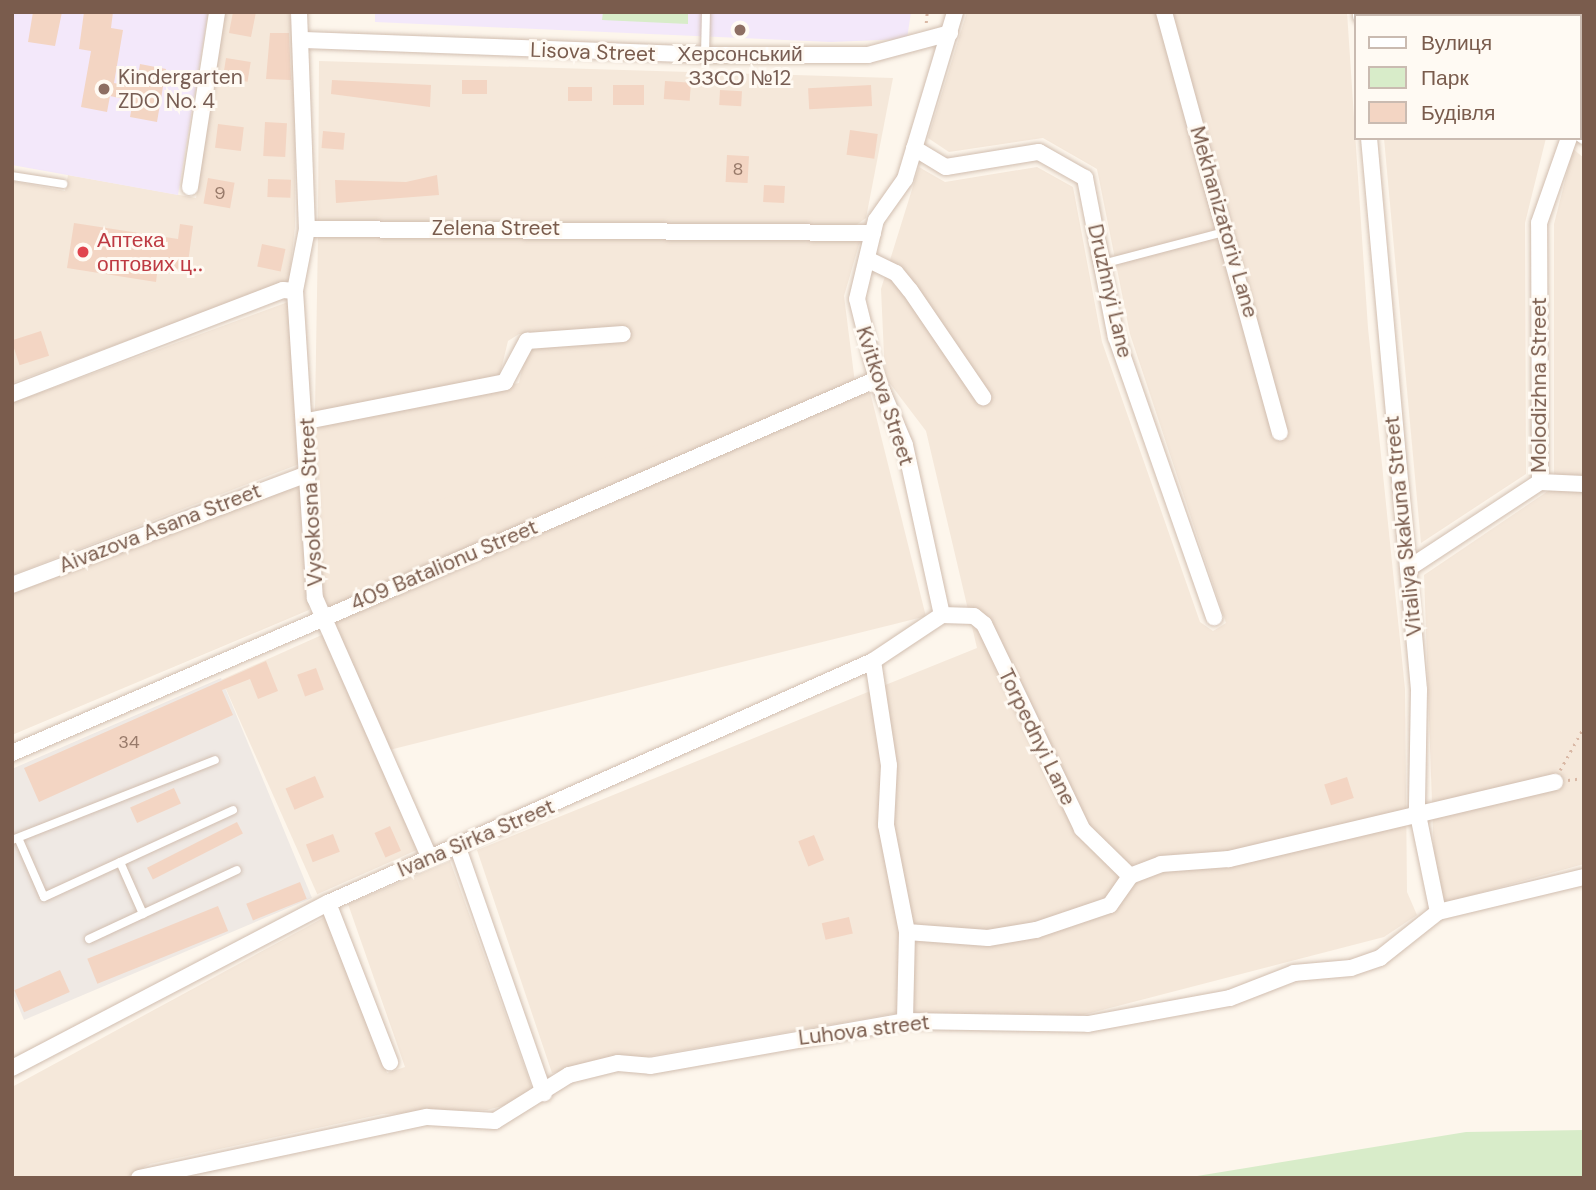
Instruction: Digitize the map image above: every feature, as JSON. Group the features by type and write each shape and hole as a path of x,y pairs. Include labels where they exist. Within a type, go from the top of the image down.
{"street":[{"path":"190,187 217,12"},
{"path":"299,12 304,40 307,229"},
{"name":"Kvitkova Street","path":"942,615 905,445 877,379 857,310 873,233 905,179 955,12"},
{"name":"Mekhanizatoriv Lane","path":"1164,12 1228,231 1280,432"},
{"name":"Lisova Street","path":"304,40 705,55 868,55 950,33"},
{"name":"Vitaliya Skakuna Street","path":"1369,140 1419,690 1416,810 1438,912"},
{"name":"Molodizhna Street","path":"1409,568 1540,482 1539,223 1568,140"},
{"name":"Druzhnyi Lane","path":"914,148 946,167 1039,152 1085,177 1116,337 1214,617"},
{"name":"Zelena Street","path":"307,229 873,233"},
{"name":"Vysokosna Street","path":"307,229 295,291 307,421 308,474 322,618 429,857"},
{"path":"867,259 895,273 910,290 983,397"},
{"path":"12,394 283,290 295,291"},
{"path":"307,421 505,382 527,341 623,334"},
{"name":"409 Batalionu Street","path":"12,753 877,379"},
{"name":"Aivazova Asana Street","path":"12,585 308,474"},
{"path":"1540,482 1584,484"},
{"name":"Ivana Sirka Street","path":"13,1065 328,903 429,857 458,848 873,661 942,615"},
{"name":"Torpednyi Lane","path":"942,615 974,615 984,624 1082,829 1130,876"},
{"path":"873,661 889,765 886,825 906,932 905,1021"},
{"path":"906,932 988,939 1036,930 1110,905 1130,876 1161,864 1229,859 1416,810 1555,782"},
{"path":"458,848 544,1093"},
{"name":"Luhova street","path":"139,1178 427,1117 495,1121 569,1075 618,1063 650,1066 905,1021 1087,1024 1230,998 1294,973 1380,958 1438,912 1584,877"},
{"path":"328,903 390,1062"}],"lane":[{"path":"705,55 706,12"},
{"path":"12,176 63,184"},
{"path":"1102,264 1228,231"},
{"path":"215,760 16,840 44,897 233,810"},
{"path":"120,862 143,914"},
{"path":"89,939 237,870"}],"path":[{"path":"1555,782 1584,727"}],"shaded area":[{"name":"Kindergarten ZDO No. 4","path":"12,12 208,12 178,195 12,165"},
{"path":"225,12 289,12 295,34 295,227 289,281 12,383 12,181 65,191 68,175 196,198"},
{"name":"Херсонський ЗЗСО №12","path":"375,12 911,12 907,39 831,42 375,22"},
{"path":"967,12 1347,12 1368,328 1405,689 1407,892 1417,915 1384,937 1056,1022 903,1012 552,1073 477,850 977,648 926,431 885,377 881,289 919,167 945,182 1037,167 1073,187 1102,342 1200,622 1213,631 1226,623 1130,334 1097,169 1043,138 949,152 928,138"},
{"path":"1376,12 1564,12 1470,14"},
{"path":"319,61 893,78 866,218 852,228 318,221"},
{"path":"1384,140 1546,140 1525,223 1526,474 1421,543"},
{"path":"1573,149 1584,158 1584,864 1443,903 1435,888 1424,575 1554,487 1554,224"},
{"path":"318,236 860,241 844,296 855,383 324,601 315,424 519,383 525,355 536,347 630,339 629,327 519,334 508,341 499,378 315,411"},
{"path":"288,302 299,464 12,575 12,403"},
{"path":"870,392 926,616 356,758 300,534"},
{"path":"299,483 309,610 12,735 12,594"},
{"path":"324,634 420,849 317,894 222,680"},
{"path":"221,678 312,898 24,1020 12,991 12,769"},
{"path":"450,861 531,1085 526,1100 487,1110 383,1114 150,1164 125,1178 12,1178 12,1087 325,917 387,1073 405,1067 348,904"}],"green space":[{"path":"603,12 688,12 688,24 602,20"},
{"path":"1584,1130 1584,1178 1185,1178 1466,1132"}],"building":[{"path":"33,12 62,12 55,46 28,42"},
{"path":"84,12 113,12 111,28 123,30 114,83 136,87 140,64 166,69 157,122 130,117 133,101 110,96 107,112 81,107 91,51 79,49"},
{"path":"233,12 256,12 251,37 229,33"},
{"path":"270,33 289,33 291,80 266,79"},
{"path":"226,58 251,62 248,82 223,78"},
{"path":"332,80 431,85 430,107 331,94"},
{"path":"462,80 487,80 487,94 462,94"},
{"path":"665,81 691,83 690,101 664,99"},
{"path":"613,85 644,85 644,105 613,105"},
{"path":"871,85 872,106 809,109 808,88"},
{"path":"568,87 592,87 592,101 568,101"},
{"path":"720,90 742,91 741,106 719,105"},
{"path":"265,122 287,123 285,157 263,156"},
{"path":"218,124 244,127 241,151 215,148"},
{"path":"850,130 878,134 874,159 847,155"},
{"path":"323,131 345,133 343,150 322,148"},
{"path":"727,155 749,156 748,183 726,182"},
{"path":"437,175 439,195 336,203 335,180 406,182"},
{"path":"208,178 235,183 230,208 203,204"},
{"path":"268,179 291,180 290,198 267,197"},
{"path":"764,185 785,186 784,203 763,202"},
{"path":"74,223 178,239 180,224 193,226 187,270 158,266 156,282 67,268"},
{"path":"262,244 285,249 281,271 257,266"},
{"path":"41,331 49,356 20,365 12,340"},
{"path":"266,661 278,691 258,699 250,679 222,690 233,715 39,802 24,768"},
{"path":"316,668 324,690 305,696 297,675"},
{"path":"315,776 324,797 295,810 286,789"},
{"path":"1347,777 1354,798 1331,805 1324,784"},
{"path":"174,788 181,804 137,823 130,808"},
{"path":"237,822 243,834 153,879 147,868"},
{"path":"390,826 401,851 385,858 374,833"},
{"path":"333,834 340,852 313,862 306,844"},
{"path":"814,835 824,860 808,866 798,841"},
{"path":"300,882 307,899 253,920 246,904"},
{"path":"218,906 228,931 97,984 87,959"},
{"path":"849,917 853,934 826,940 822,923"},
{"path":"60,970 70,992 24,1012 14,990"}],"place":[{"name":"Херсонський ЗЗСО №12","path":"740,30"},
{"name":"Kindergarten ZDO No. 4","path":"104,89"},
{"name":"Аптека оптових ц‥","path":"83,252"}]}
